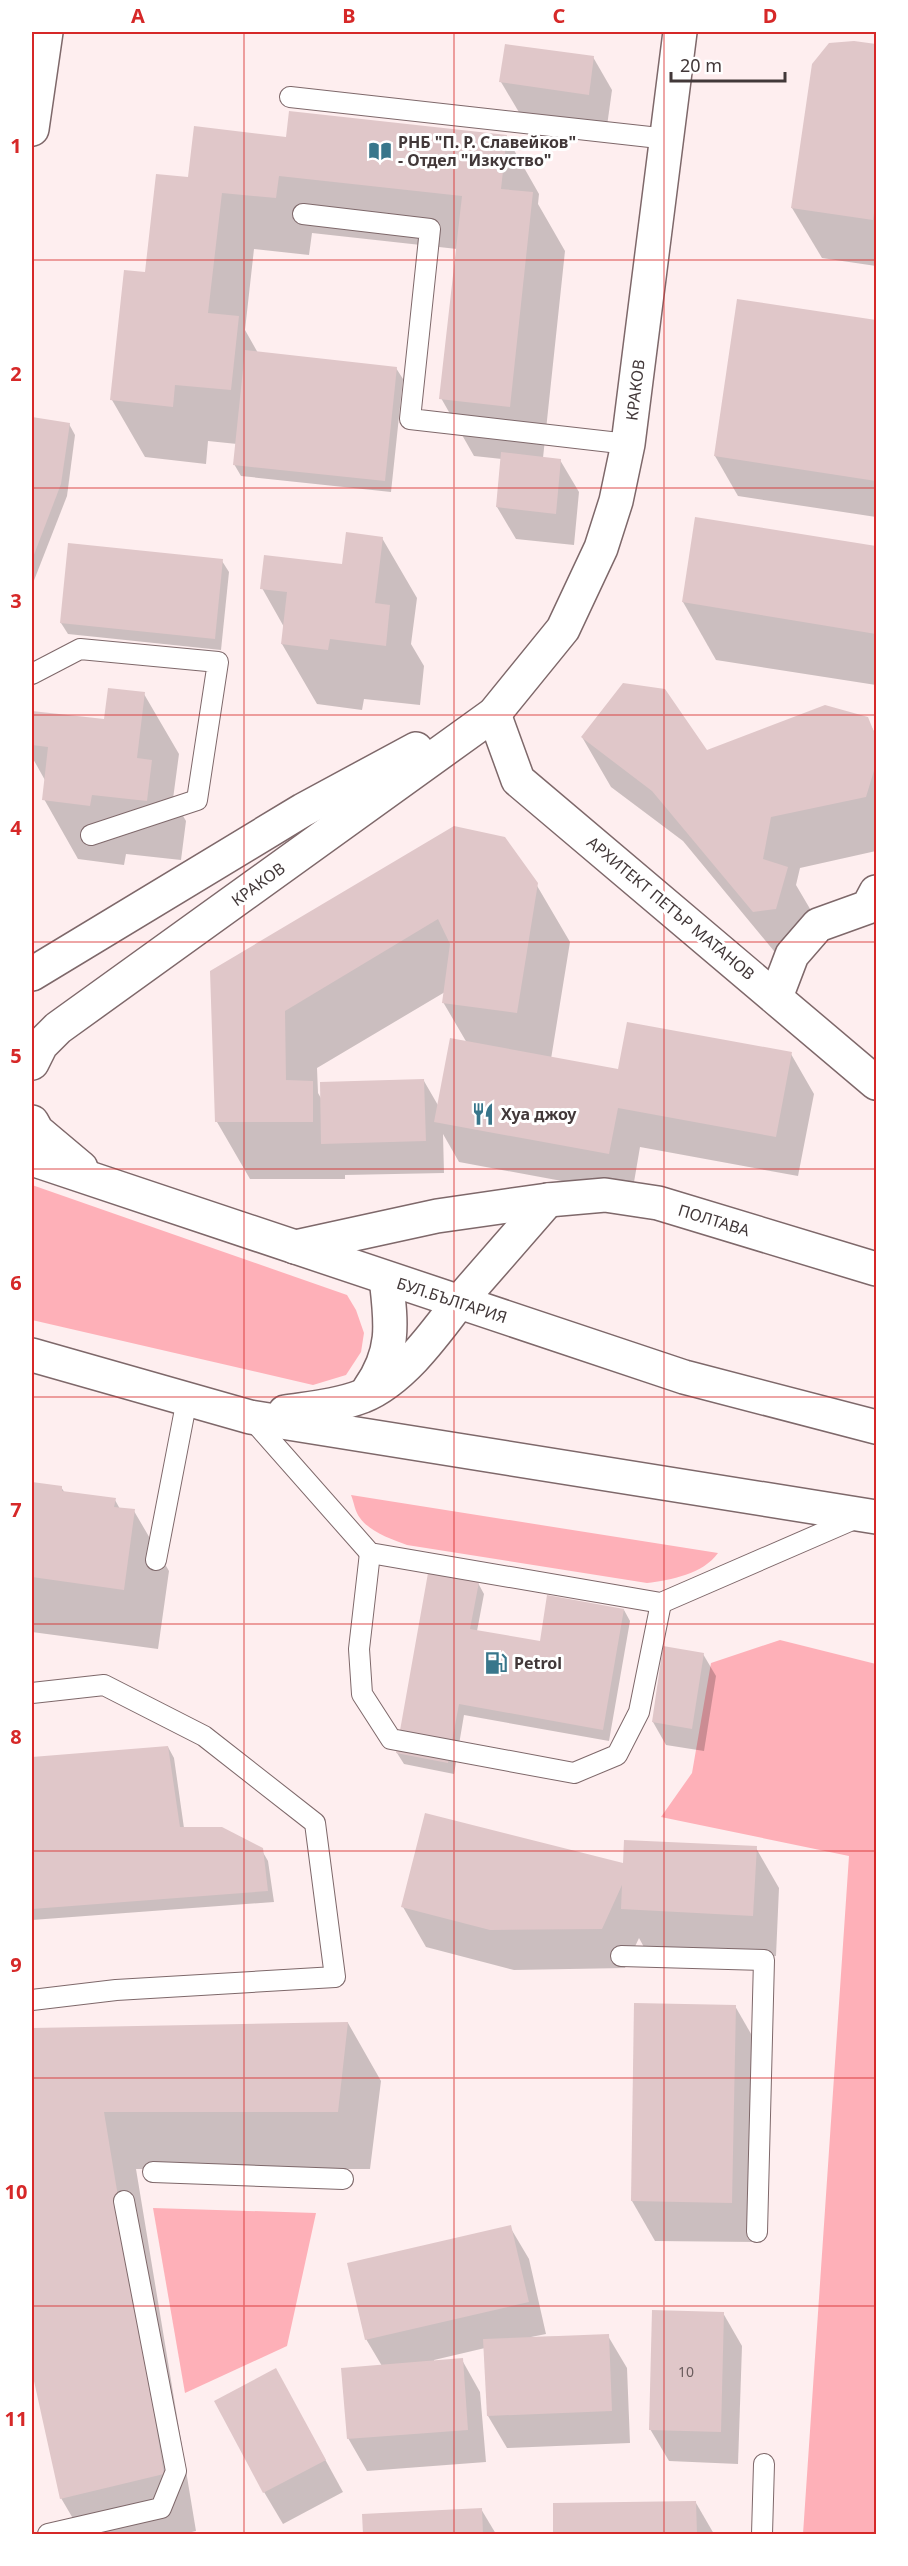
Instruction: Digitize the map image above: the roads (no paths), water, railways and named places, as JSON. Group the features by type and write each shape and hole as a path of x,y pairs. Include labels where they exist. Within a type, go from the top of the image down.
{"main road":[{"path":"33,110 46,32"},
{"name":"КРАКОВ","path":"32,1063 41,1045 58,1028 494,714 563,628 601,548 616,501 628,444 680,32"},
{"name":"КРАКОВ","path":"32,974 303,810 412,751 494,714"},
{"name":"АРХИТЕКТ ПЕТЪР МАТАНОВ","path":"494,714 518,780 876,1083"},
{"path":"776,997 792,955 818,925 874,904"},
{"path":"32,1122 37,1131 58,1150 99,1182"},
{"name":"БУЛ.БЪЛГАРИЯ","path":"32,1159 684,1377 876,1427"},
{"name":"ПОЛТАВА","path":"295,1247 437,1216 548,1200 605,1195 658,1203 876,1269"},
{"path":"250,1417 337,1404 365,1395 389,1380 426,1346 459,1302 548,1200"},
{"path":"365,1395 381,1372 388,1351 392,1323 386,1278"},
{"path":"32,1355 250,1417 870,1516"}],"lane":[{"path":"290,97 668,139"},
{"path":"303,214 430,230 410,420 628,444"},
{"path":"32,674 80,649 218,662 197,800 91,835"},
{"path":"156,1560 187,1399"},
{"path":"250,1417 370,1553 661,1603 870,1516"},
{"path":"370,1553 359,1649 362,1694 391,1739 574,1773 617,1755 639,1712 661,1603"},
{"path":"32,1693 104,1685 204,1736 315,1823 335,1977 116,1990 32,2000"},
{"path":"621,1956 764,1960 757,2232"},
{"path":"153,2172 343,2179"},
{"path":"48,2535 161,2508 176,2471 124,2201"},
{"path":"762,2535 764,2464"}],"place":[{"name":"РНБ \"П. Р. Славейков\" - Отдел \"Изкуство\"","path":"380,151"},
{"name":"Хуа джоу","path":"483,1114"},
{"name":"Petrol","path":"496,1663"}]}
